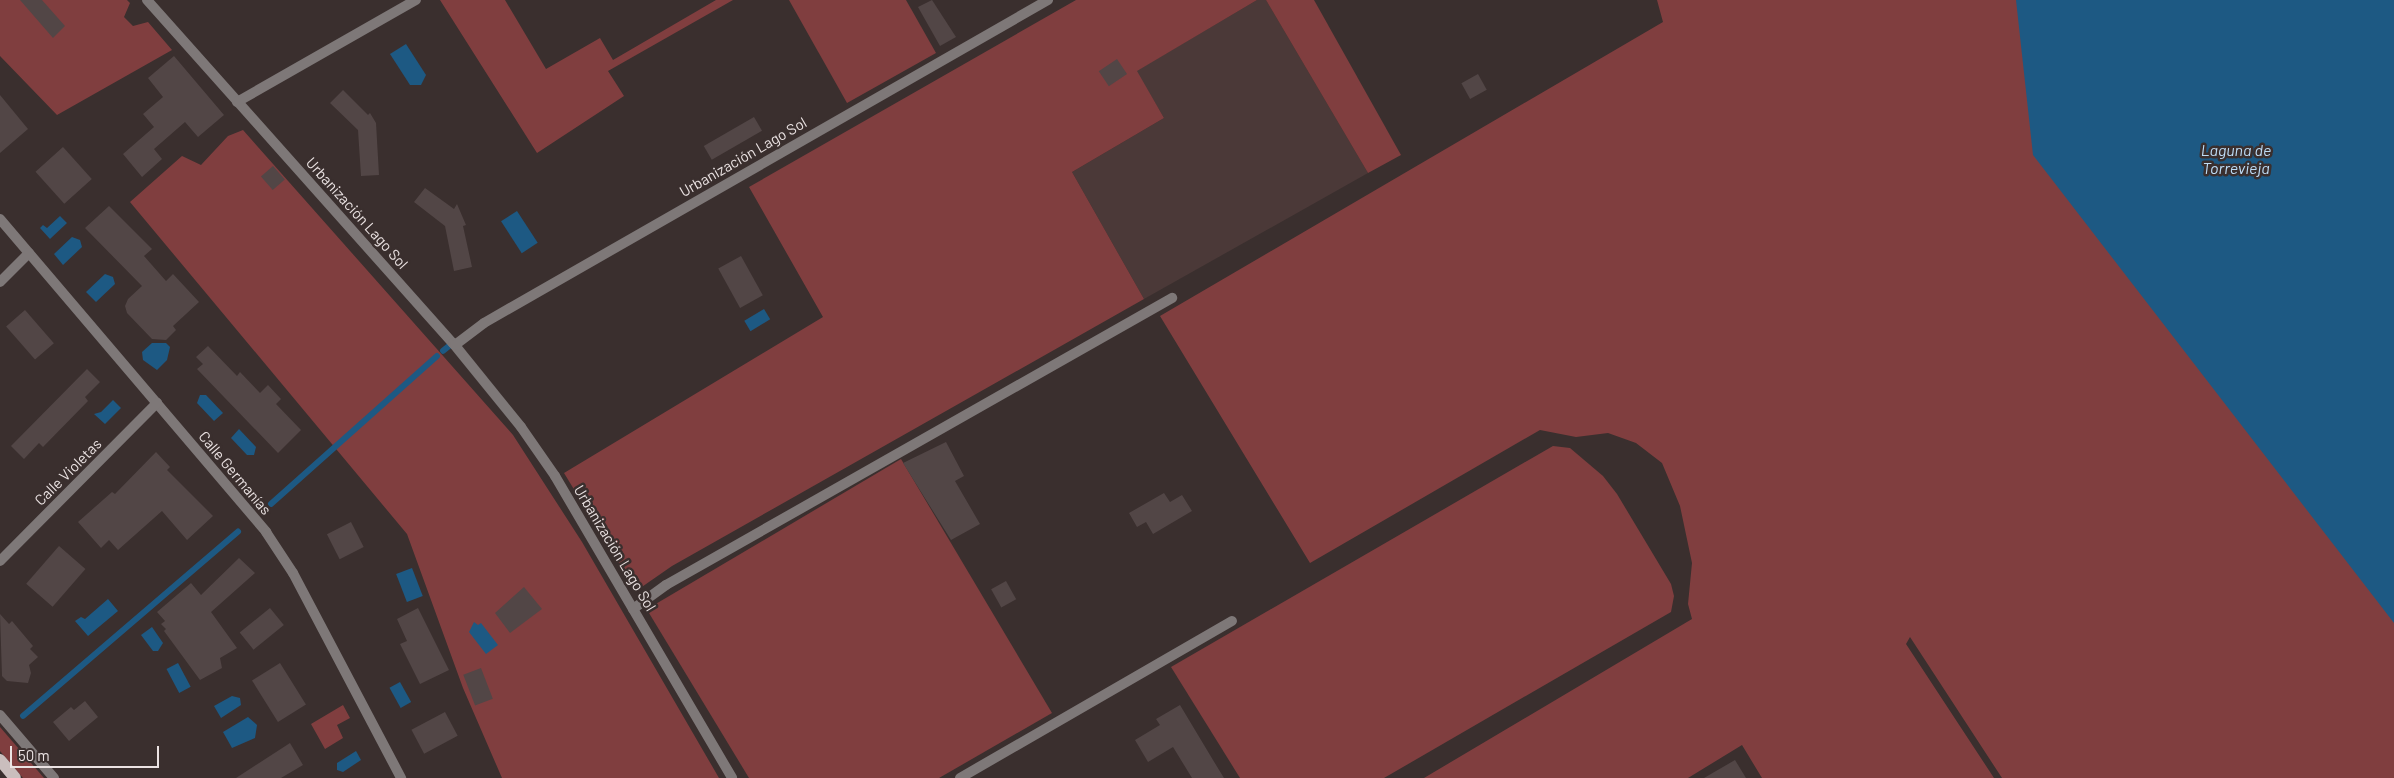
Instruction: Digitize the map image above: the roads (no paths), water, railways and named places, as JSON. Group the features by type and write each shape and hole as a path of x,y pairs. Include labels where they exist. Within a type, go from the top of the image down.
{"main road":[{"path":"0,760 15,778"}],"street":[{"name":"Urbanización Lago Sol","path":"147,0 455,345 522,428 555,476 732,778"},
{"path":"238,102 416,0"},
{"name":"Urbanización Lago Sol","path":"455,345 484,323 1048,0"},
{"name":"Calle Germanías","path":"0,219 266,532 293,573 402,778"},
{"path":"0,282 29,253"},
{"path":"633,609 666,585 1172,298"},
{"name":"Calle Violetas","path":"0,561 157,403"},
{"path":"960,778 1232,621"},
{"path":"0,715 54,778"}],"water":[{"name":"Laguna de Torrevieja","path":"2016,0 2394,0 2394,623 2033,155"},
{"path":"406,44 426,75 421,85 410,85 390,54"},
{"path":"517,211 538,243 522,253 501,221"},
{"path":"60,216 67,223 50,239 40,228 43,225 47,228"},
{"path":"72,237 80,240 82,247 63,265 54,254"},
{"path":"105,274 113,277 115,284 96,302 86,292"},
{"path":"764,309 770,319 750,331 744,321"},
{"path":"152,343 166,343 170,347 167,360 157,370 143,360 142,352"},
{"path":"200,395 206,395 223,413 214,421 197,403"},
{"path":"113,400 121,408 105,424 94,414 101,412"},
{"path":"239,429 256,447 254,455 247,455 231,438"},
{"path":"412,568 423,596 407,602 396,574"},
{"path":"108,599 118,611 88,636 75,621 81,617 85,619"},
{"path":"474,622 478,625 481,623 498,645 486,654 469,632"},
{"path":"152,627 163,643 158,651 153,651 141,635"},
{"path":"178,663 191,687 179,693 167,669"},
{"path":"400,682 411,702 401,708 390,688"},
{"path":"232,696 240,698 241,705 221,718 214,706"},
{"path":"248,717 257,725 255,738 232,748 223,732"},
{"path":"356,751 361,760 343,772 337,770 337,763"}],"waterway":[{"path":"443,351 453,343"},
{"path":"271,504 437,356"},
{"path":"23,716 238,532"}]}
